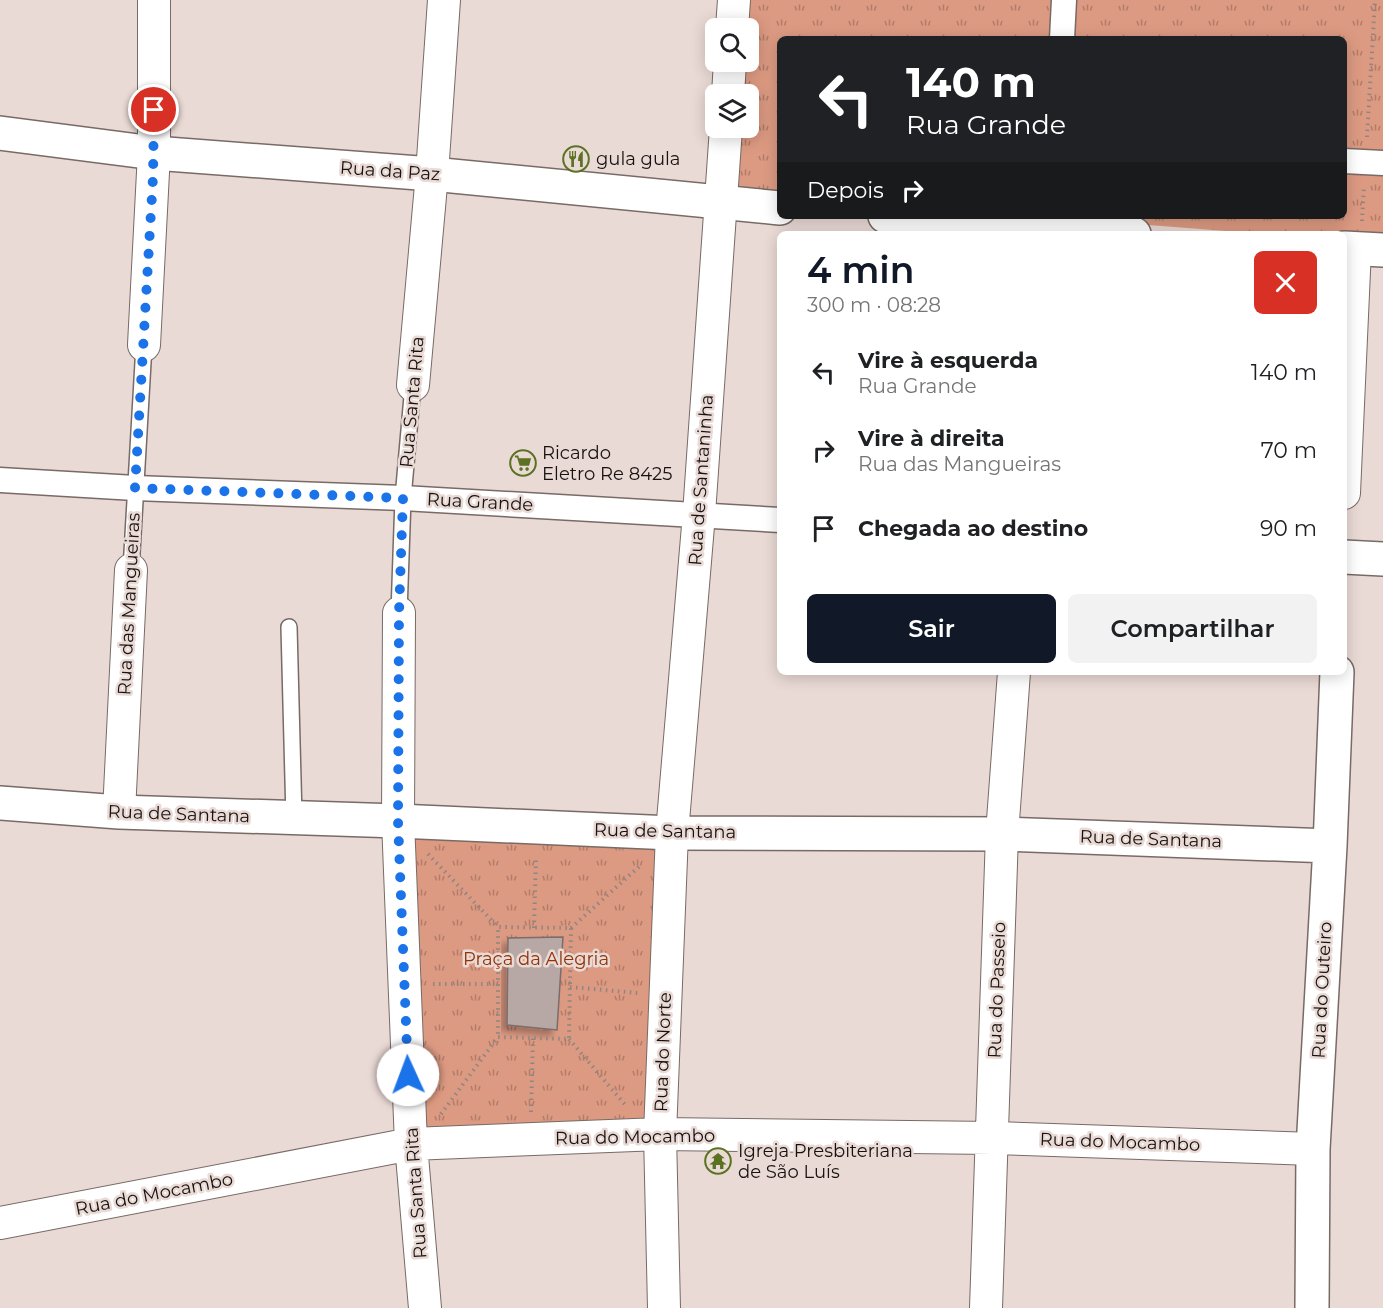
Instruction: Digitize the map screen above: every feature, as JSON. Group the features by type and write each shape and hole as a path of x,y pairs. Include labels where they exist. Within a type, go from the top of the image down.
{"street":[{"name":"Rua das Mangueiras","path":"144,345 154,153 154,0"},
{"name":"Rua Santa Rita","path":"413,385 432,174 444,0"},
{"path":"733,18 734,0"},
{"path":"1062,36 1064,0"},
{"name":"Rua da Paz","path":"0,133 154,153 432,174 777,208"},
{"name":"Rua de Santaninha","path":"672,833 699,514 725,138"},
{"path":"934,219 1102,231"},
{"path":"1347,450 1361,249"},
{"name":"Rua Grande","path":"0,480 135,488 403,498 777,520"},
{"path":"1347,556 1383,559"},
{"name":"Rua das Mangueiras","path":"119,812 131,570"},
{"name":"Rua Santa Rita","path":"399,613 398,821 411,1144 425,1308"},
{"name":"Rua do Passeio","path":"987,1308 1002,834 1014,675"},
{"name":"Rua do Outeiro","path":"1312,1308 1313,1149 1337,675"},
{"name":"Rua de Santana","path":"0,803 119,812 672,833 1002,834 1330,846"},
{"name":"Rua do Norte","path":"664,1308 660,1134 672,833"},
{"name":"Rua do Mocambo","path":"0,1223 411,1144 660,1134 993,1138 1313,1149"}],"lane":[{"name":"Rua das Mangueiras","path":"131,570 144,345"},
{"name":"Rua Santa Rita","path":"399,613 403,498 413,385"},
{"path":"289,627 294,818"}],"path":[{"path":"1361,249 1364,162 1375,0"},
{"path":"426,851 437,851"},
{"path":"426,851 426,862"},
{"path":"426,851 498,927 498,1037 439,1118"},
{"path":"525,854 547,855"},
{"path":"534,928 536,854"},
{"path":"498,927 571,928 649,858"},
{"path":"571,928 569,1040 629,1109"},
{"path":"432,973 433,995"},
{"path":"432,984 498,984"},
{"path":"570,987 643,994"},
{"path":"498,1037 569,1040"},
{"path":"531,1118 533,1038"},
{"path":"438,1107 439,1118"},
{"path":"439,1118 450,1118"}],"green space":[{"path":"744,0 1383,0 1383,243 1347,235 1347,231 1226,231 1072,219 1347,219 1347,36 777,36 777,194 732,189 735,138 759,138 759,84 739,84 739,72 759,72 759,18 743,18"},
{"name":"Praça da Alegria","path":"412,836 661,844 647,1124 424,1132"}],"building":[{"path":"563,937 557,1030 507,1025 508,938"}],"place":[{"name":"gula gula","path":"576,159"},
{"name":"Ricardo Eletro Re 8425","path":"523,463"},
{"name":"Igreja Presbiteriana de São Luís","path":"718,1161"}],"route":[{"path":"154,110 153,177 135,488 403,498 399,613 398,821 408,1075"}]}
